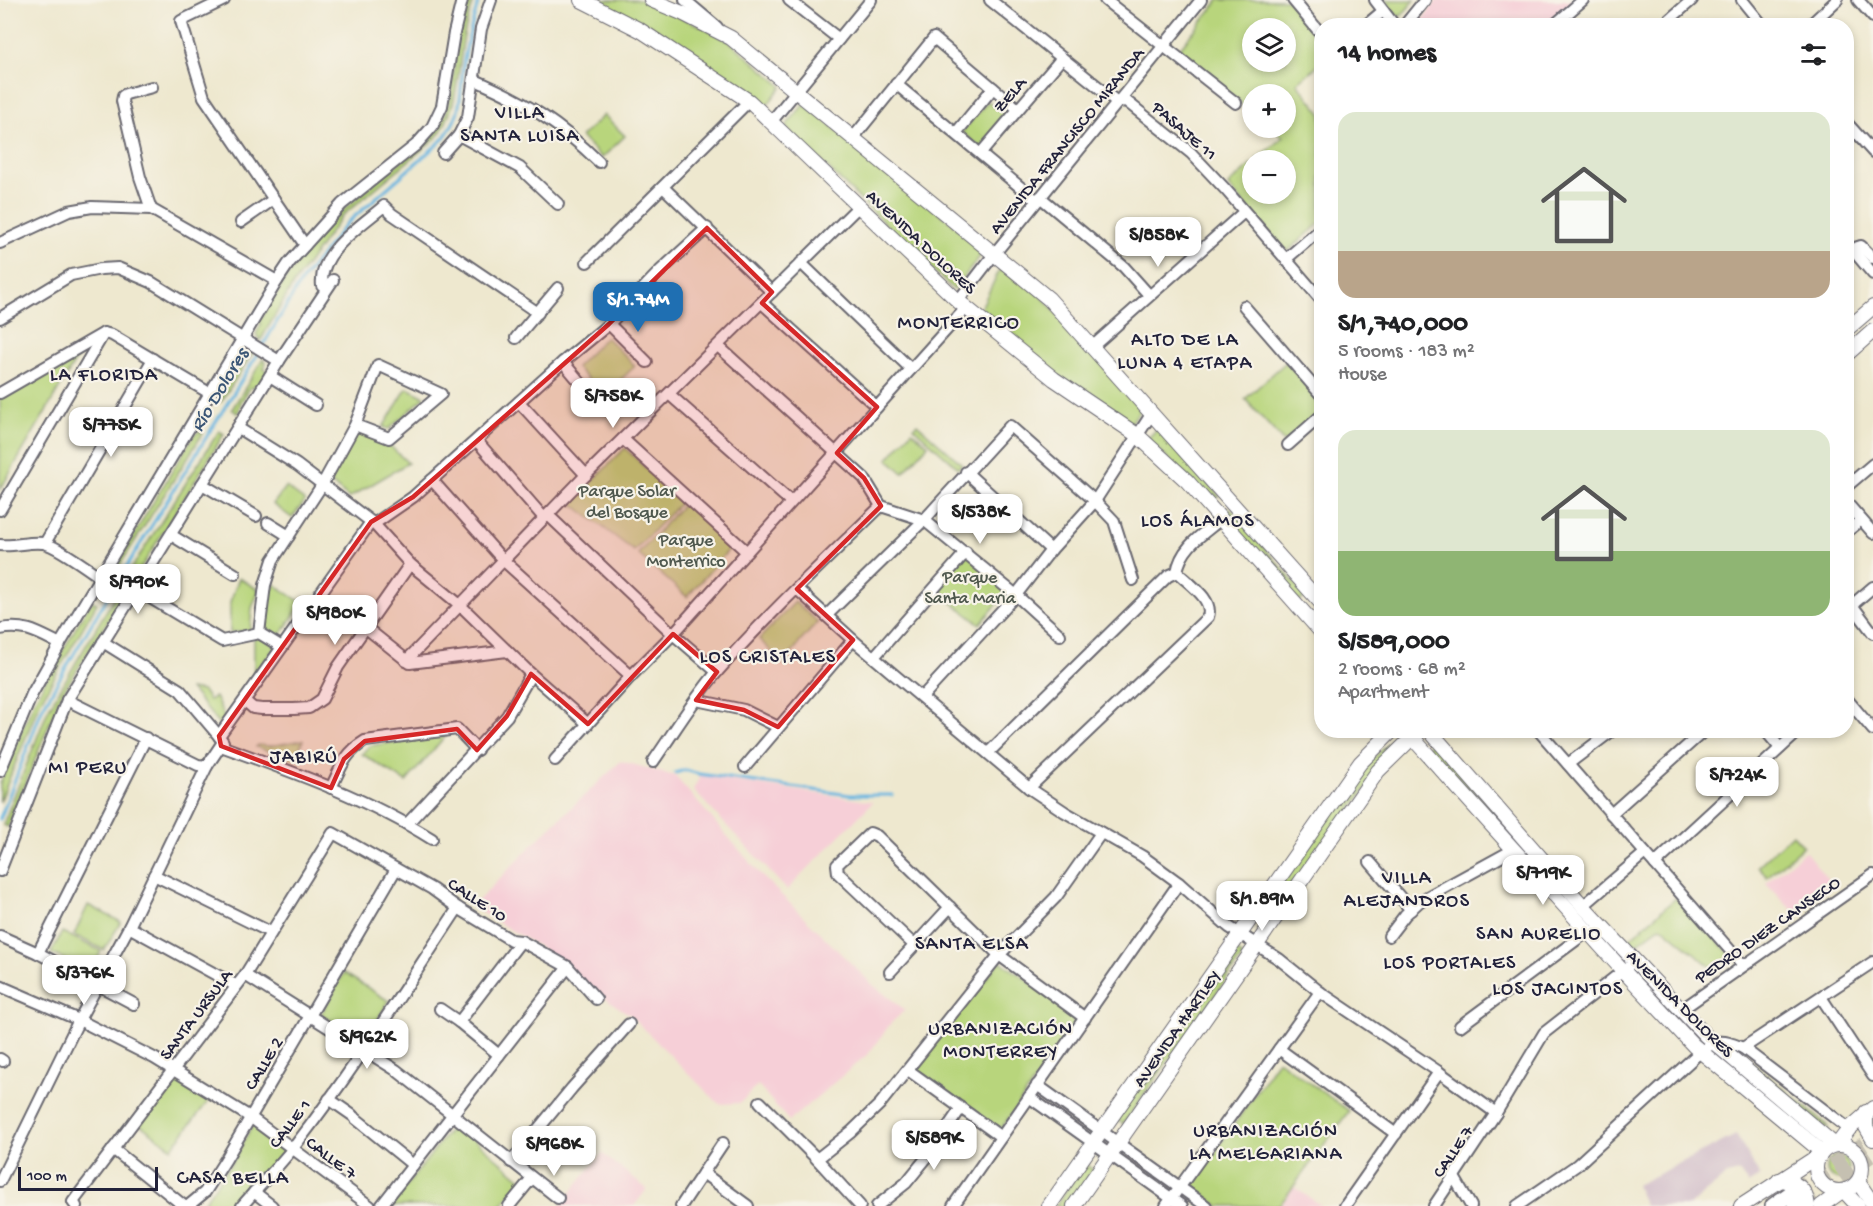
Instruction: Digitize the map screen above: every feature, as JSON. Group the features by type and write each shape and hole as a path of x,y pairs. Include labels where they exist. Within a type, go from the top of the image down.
{"highway":[{"path":"1773,1206 1800,1201"}],"main road":[{"name":"AVENIDA DOLORES","path":"581,0 640,30 749,101 962,305 1054,379 1137,435 1187,481 1314,625"},
{"name":"AVENIDA DOLORES","path":"651,0 682,13 731,39 1049,299 1314,596"},
{"path":"1854,323 1873,307"},
{"path":"1854,349 1872,335"},
{"path":"1218,517 1230,502"},
{"path":"1305,616 1314,609"},
{"name":"AVENIDA HARTLEY","path":"1049,1206 1360,763 1385,738"},
{"name":"AVENIDA HARTLEY","path":"1074,1206 1378,771 1408,738"},
{"name":"AVENIDA DOLORES","path":"1419,738 1513,850 1587,932 1681,1010 1836,1145"},
{"name":"AVENIDA DOLORES","path":"1436,738 1583,906 1629,967 1700,1052 1821,1153"},
{"path":"1741,1206 1836,1145 1849,1129 1870,1110"},
{"path":"1870,1110 1866,1127 1873,1139"},
{"path":"1836,1145 1851,1148 1861,1159 1862,1174 1858,1181"},
{"path":"1821,1153 1817,1161 1817,1176 1827,1188 1843,1191 1858,1206"},
{"path":"1821,1206 1873,1171"},
{"path":"1779,1180 1788,1180 1803,1190 1800,1201"},
{"path":"1858,1181 1873,1204"}],"street":[{"path":"224,0 181,21 204,98 305,245"},
{"path":"0,771 32,694 60,644 246,340 277,281 305,245 342,204 416,145 432,127 442,106 462,0"},
{"path":"443,153 459,135 468,117 481,28 491,0"},
{"name":"AVENIDA DOLORES","path":"685,0 731,39"},
{"path":"771,122 871,0"},
{"name":"PASAJE 11","path":"990,0 1118,102 1126,101 1191,153 1314,292"},
{"name":"AVENIDA FRANCISCO MIRANDA","path":"555,760 631,676 673,634 911,369 962,305 995,253 1201,0"},
{"path":"1293,0 1314,25"},
{"path":"1375,0 1389,18"},
{"path":"1410,18 1425,0"},
{"path":"1562,18 1583,0"},
{"path":"1671,18 1692,0"},
{"path":"1742,0 1757,18"},
{"path":"1818,18 1837,0"},
{"path":"1858,0 1873,17"},
{"path":"791,1 839,39"},
{"path":"1111,2 1160,45 1236,103"},
{"path":"1375,18 1383,11"},
{"path":"852,138 934,38 1018,109"},
{"name":"ZELA","path":"981,153 1062,58"},
{"path":"474,80 503,92 543,115 573,136 599,162"},
{"path":"896,84 1124,267 1149,295"},
{"path":"151,209 140,177 122,101 126,94 152,87"},
{"path":"956,133 993,88"},
{"path":"587,261 749,101"},
{"path":"1854,131 1873,152"},
{"path":"459,135 520,168 558,204"},
{"path":"663,187 772,292"},
{"path":"241,222 274,199"},
{"path":"0,872 68,700 270,376 276,359 330,284 322,286 327,260 344,238 384,206 392,214 538,313"},
{"path":"0,243 69,211 92,207 151,209 277,281"},
{"path":"406,661 586,475 858,207"},
{"path":"1092,347 1245,213"},
{"path":"0,1181 220,741 282,647 373,523 432,480 477,441 563,362 609,324 660,271 707,228"},
{"path":"1286,259 1314,235"},
{"path":"1854,249 1861,246 1873,258"},
{"path":"1854,253 1873,274"},
{"path":"801,263 911,369"},
{"path":"0,318 71,275 118,268 151,282 276,359"},
{"path":"516,338 558,288"},
{"path":"762,303 877,407"},
{"path":"1244,306 1314,387"},
{"path":"609,324 647,362"},
{"path":"0,393 104,333 112,335 211,394"},
{"path":"0,510 104,333"},
{"path":"718,346 864,478 881,506 924,520 966,552 1060,635"},
{"path":"45,543 153,359"},
{"path":"563,362 600,406"},
{"path":"259,633 265,585 273,560 322,485 355,425 378,365 441,394 389,438 355,425"},
{"path":"270,376 316,405"},
{"path":"669,394 791,502"},
{"path":"519,402 586,475"},
{"path":"922,697 1016,595 1051,550 1095,501 1152,413"},
{"path":"1288,445 1314,422"},
{"path":"828,615 924,520 1010,426 1095,501 1114,521 1133,580"},
{"path":"238,428 297,465 373,523 410,564 460,605 531,674 588,724"},
{"path":"623,439 747,552"},
{"path":"477,441 546,516 717,672"},
{"path":"1854,481 1873,464"},
{"path":"966,472 1051,550"},
{"path":"432,480 504,560 631,676"},
{"path":"202,484 256,516"},
{"path":"653,762 717,672 881,506"},
{"path":"1854,512 1873,533"},
{"path":"1177,572 1179,562 1187,548 1218,517"},
{"path":"1854,526 1861,520"},
{"path":"268,523 289,536"},
{"path":"171,536 235,574"},
{"path":"0,545 45,543 91,570 100,578"},
{"path":"874,657 966,552"},
{"path":"245,701 253,708 262,709 309,708 322,699 338,667 410,564"},
{"path":"988,753 1168,576 1177,572"},
{"path":"1029,788 1208,617 1210,610 1208,602 1177,572"},
{"path":"1854,602 1873,587"},
{"path":"797,589 853,640 1029,788 1142,856 1179,883 1229,927 1279,959 1320,992 1496,1113"},
{"path":"137,590 222,640 259,633 282,647"},
{"path":"1854,612 1873,633"},
{"path":"0,628 23,627 60,644"},
{"path":"365,627 410,663 507,651"},
{"path":"745,767 853,640"},
{"path":"103,642 180,690 220,741 331,788 408,824 432,839"},
{"path":"408,824 507,716 531,674"},
{"path":"68,700 198,765 207,766"},
{"path":"696,700 744,710 778,727"},
{"path":"1854,707 1873,730"},
{"path":"331,788 344,759 353,748 365,741 457,729 477,750"},
{"path":"38,953 146,738"},
{"path":"1545,738 1743,965"},
{"path":"1568,764 1602,738"},
{"path":"1611,814 1696,738"},
{"path":"1772,738 1780,748"},
{"path":"1655,864 1791,738"},
{"name":"CALLE 10","path":"333,833 432,889 458,908 511,939 521,941 568,967 596,999"},
{"name":"SANTA URSULA","path":"76,1206 73,1202 245,975 333,833"},
{"path":"914,945 838,873 837,865 870,833 877,836 999,955 1085,1018"},
{"path":"817,1159 851,1132 880,1104 999,955 1056,897 1101,833"},
{"path":"1389,936 1420,901 1513,850"},
{"path":"1583,906 1645,853"},
{"path":"1370,862 1411,910"},
{"name":"CALLE 2","path":"186,1206 205,1192 396,869"},
{"path":"154,875 270,932"},
{"name":"PEDRO DIEZ CANSECO","path":"1681,1010 1873,875"},
{"path":"952,1206 1179,883"},
{"path":"890,972 950,907"},
{"name":"CALLE 1","path":"242,1206 293,1148 329,1099 458,908"},
{"path":"129,927 236,985"},
{"path":"1460,1026 1587,932"},
{"path":"0,936 38,953 134,1004"},
{"path":"459,1022 521,941"},
{"path":"1743,1048 1873,962"},
{"path":"381,1206 568,967"},
{"name":"CALLE 7","path":"1434,1206 1496,1113 1544,1033 1629,967"},
{"path":"245,975 396,1070 558,1198"},
{"name":"CALLE 7","path":"0,986 80,1020 154,1058 250,1117 370,1206"},
{"path":"1169,1202 1320,992"},
{"path":"1821,997 1873,1076"},
{"path":"440,1008 499,1054"},
{"path":"511,1162 629,1024"},
{"path":"1517,1206 1577,1165 1700,1052 1718,1042 1743,1048 1849,1129"},
{"path":"1279,1049 1396,1134"},
{"path":"908,1070 1001,1137"},
{"path":"1345,1206 1439,1072"},
{"path":"1037,1085 1206,1206"},
{"path":"1029,1097 1109,1154 1169,1202 1182,1206"},
{"path":"329,1099 413,1165"},
{"path":"760,1102 860,1206"},
{"path":"877,1206 906,1182 928,1156 961,1108"},
{"path":"681,1206 723,1143"},
{"path":"113,1149 171,1202 186,1206"},
{"path":"703,1173 748,1206"},
{"path":"1454,1177 1472,1206"},
{"path":"509,1206 532,1178"},
{"path":"254,1192 272,1206"}],"highlighted area":[{"path":"707,228 772,292 762,303 877,407 837,453 864,478 881,506 797,589 853,640 778,727 744,710 696,700 717,672 673,634 588,724 531,674 507,716 477,750 457,729 365,741 344,759 331,788 221,746 219,736 371,522 413,497 477,441 609,324"}],"shaded area":[{"path":"1437,0 1576,0 1554,18 1423,18"},
{"path":"621,761 675,776 762,876 873,985 905,1010 891,1023 869,1053 789,1121 758,1085 740,1103 719,1104 629,1014 592,990 541,948 472,907 537,840"},
{"path":"700,776 873,802 787,890 693,790"},
{"path":"1805,851 1833,886 1794,912 1766,883"},
{"path":"1736,1135 1760,1176 1748,1184 1739,1172 1727,1175 1689,1206 1645,1206 1636,1185"},
{"path":"602,1153 647,1189 634,1206 560,1206"},
{"path":"1294,1187 1322,1206 1281,1206"}],"green space":[{"path":"469,0 474,0 464,36 455,93 443,128 435,139 342,216 294,283 260,341 256,334 261,324 259,322 306,250 352,202 432,136 439,127 448,105 459,34"},
{"path":"594,0 640,0 701,26 729,41 782,86 765,108 624,14"},
{"path":"1219,0 1290,0 1314,29 1314,69 1297,83 1314,104 1314,228 1289,250 1284,251 1244,204 1296,204 1296,150 1268,150 1282,138 1296,138 1296,84 1242,84 1242,104 1176,53"},
{"path":"1385,0 1415,0 1401,16 1398,16"},
{"path":"988,101 1007,117 981,148 962,132"},
{"path":"804,104 985,250 954,290 785,127"},
{"path":"604,115 625,136 602,158 581,137"},
{"path":"1242,173 1242,202 1228,185"},
{"path":"1002,265 1044,299 1141,408 1130,425 1051,371 979,312"},
{"path":"606,337 635,366 604,396 576,367"},
{"path":"84,346 0,490 0,395"},
{"path":"249,350 253,352 221,402 218,400 218,394 234,365 238,365"},
{"path":"263,359 266,363 264,369 268,372 260,384 250,388 241,402 238,414 232,409"},
{"path":"1286,362 1314,394 1314,417 1284,442 1245,399"},
{"path":"407,388 425,397 389,429 383,427"},
{"path":"917,424 962,464 958,468 914,428"},
{"path":"1158,428 1219,496 1213,501 1147,439"},
{"path":"199,431 203,433 108,584 105,582 194,435"},
{"path":"219,431 224,434 126,592 119,588"},
{"path":"357,431 386,442 408,463 349,498 330,482"},
{"path":"912,431 928,445 903,473 888,459"},
{"name":"Parque Solar del Bosque","path":"625,448 681,502 634,551 571,503"},
{"path":"286,487 305,501 292,518 273,504"},
{"name":"Parque Monterrico","path":"685,502 733,545 687,597 638,554"},
{"path":"1229,507 1306,596 1299,602 1223,513"},
{"name":"Parque Santa Maria","path":"968,552 1011,588 980,624 934,589"},
{"path":"239,578 259,590 252,608 250,630 230,633 230,602"},
{"path":"274,584 302,603 280,636 264,627 265,610"},
{"path":"115,596 121,600 60,697 8,827 3,825 48,710"},
{"path":"93,601 97,603 39,704 0,802 0,784 34,701"},
{"path":"795,602 818,622 799,643 784,665 759,639"},
{"path":"254,638 264,638 276,647 254,673"},
{"path":"190,689 203,691 209,700 215,697 225,718 219,724"},
{"path":"447,734 406,782 362,754 369,746"},
{"path":"1395,738 1402,740 1264,926 1256,920 1364,766"},
{"path":"303,740 295,760 256,747 258,745 270,746"},
{"path":"1433,742 1623,957 1620,960 1427,747"},
{"path":"1792,834 1803,846 1767,877 1758,866"},
{"path":"1676,898 1734,958 1715,970 1661,926 1634,946 1629,939"},
{"path":"88,905 121,922 104,950 74,935"},
{"path":"62,932 101,951 91,972 51,953"},
{"path":"1235,950 1243,956 1123,1124 1116,1119"},
{"path":"1000,961 1080,1018 1000,1130 914,1069"},
{"path":"344,973 389,1001 364,1041 321,1014"},
{"path":"1738,1052 1827,1125 1828,1129 1735,1053"},
{"path":"1278,1060 1349,1111 1279,1206 1219,1206 1192,1186"},
{"path":"175,1077 210,1099 172,1148 138,1123"},
{"path":"455,1123 522,1180 501,1206 391,1206"},
{"path":"253,1124 287,1149 238,1206 201,1206 236,1156"},
{"path":"1838,1157 1846,1160 1849,1168 1846,1176 1838,1179 1830,1176 1827,1168 1830,1160"},
{"path":"1085,1164 1093,1170 1068,1206 1055,1206"}],"waterway":[{"name":"Río Dolores","path":"262,347 300,283 346,224 439,143 447,133 457,113 464,60 479,0"},
{"name":"Río Dolores","path":"0,819 43,707 99,611 259,352"},
{"path":"675,773 685,770 699,774 850,795 892,795"}],"tunnel":[{"path":"1794,1191 1873,1138"},
{"path":"1801,1202 1873,1154"}],"district":[{"name":"VILLA SANTA LUISA","path":"520,122"},
{"name":"MONTERRICO","path":"959,321"},
{"name":"ALTO DE LA LUNA 4 ETAPA","path":"1185,350"},
{"name":"LA FLORIDA","path":"104,373"},
{"name":"LOS ÁLAMOS","path":"1198,519"},
{"name":"LOS CRISTALES","path":"768,655"},
{"name":"JABIRÚ","path":"304,755"},
{"name":"MI PERU","path":"88,766"},
{"name":"VILLA ALEJANDROS","path":"1407,888"},
{"name":"SAN AURELIO","path":"1539,932"},
{"name":"SANTA ELSA","path":"972,942"},
{"name":"LOS PORTALES","path":"1450,961"},
{"name":"LOS JACINTOS","path":"1558,987"},
{"name":"URBANIZACIÓN MONTERREY","path":"1001,1038"},
{"name":"URBANIZACIÓN LA MELGARIANA","path":"1266,1140"},
{"name":"CASA BELLA","path":"233,1176"}]}
